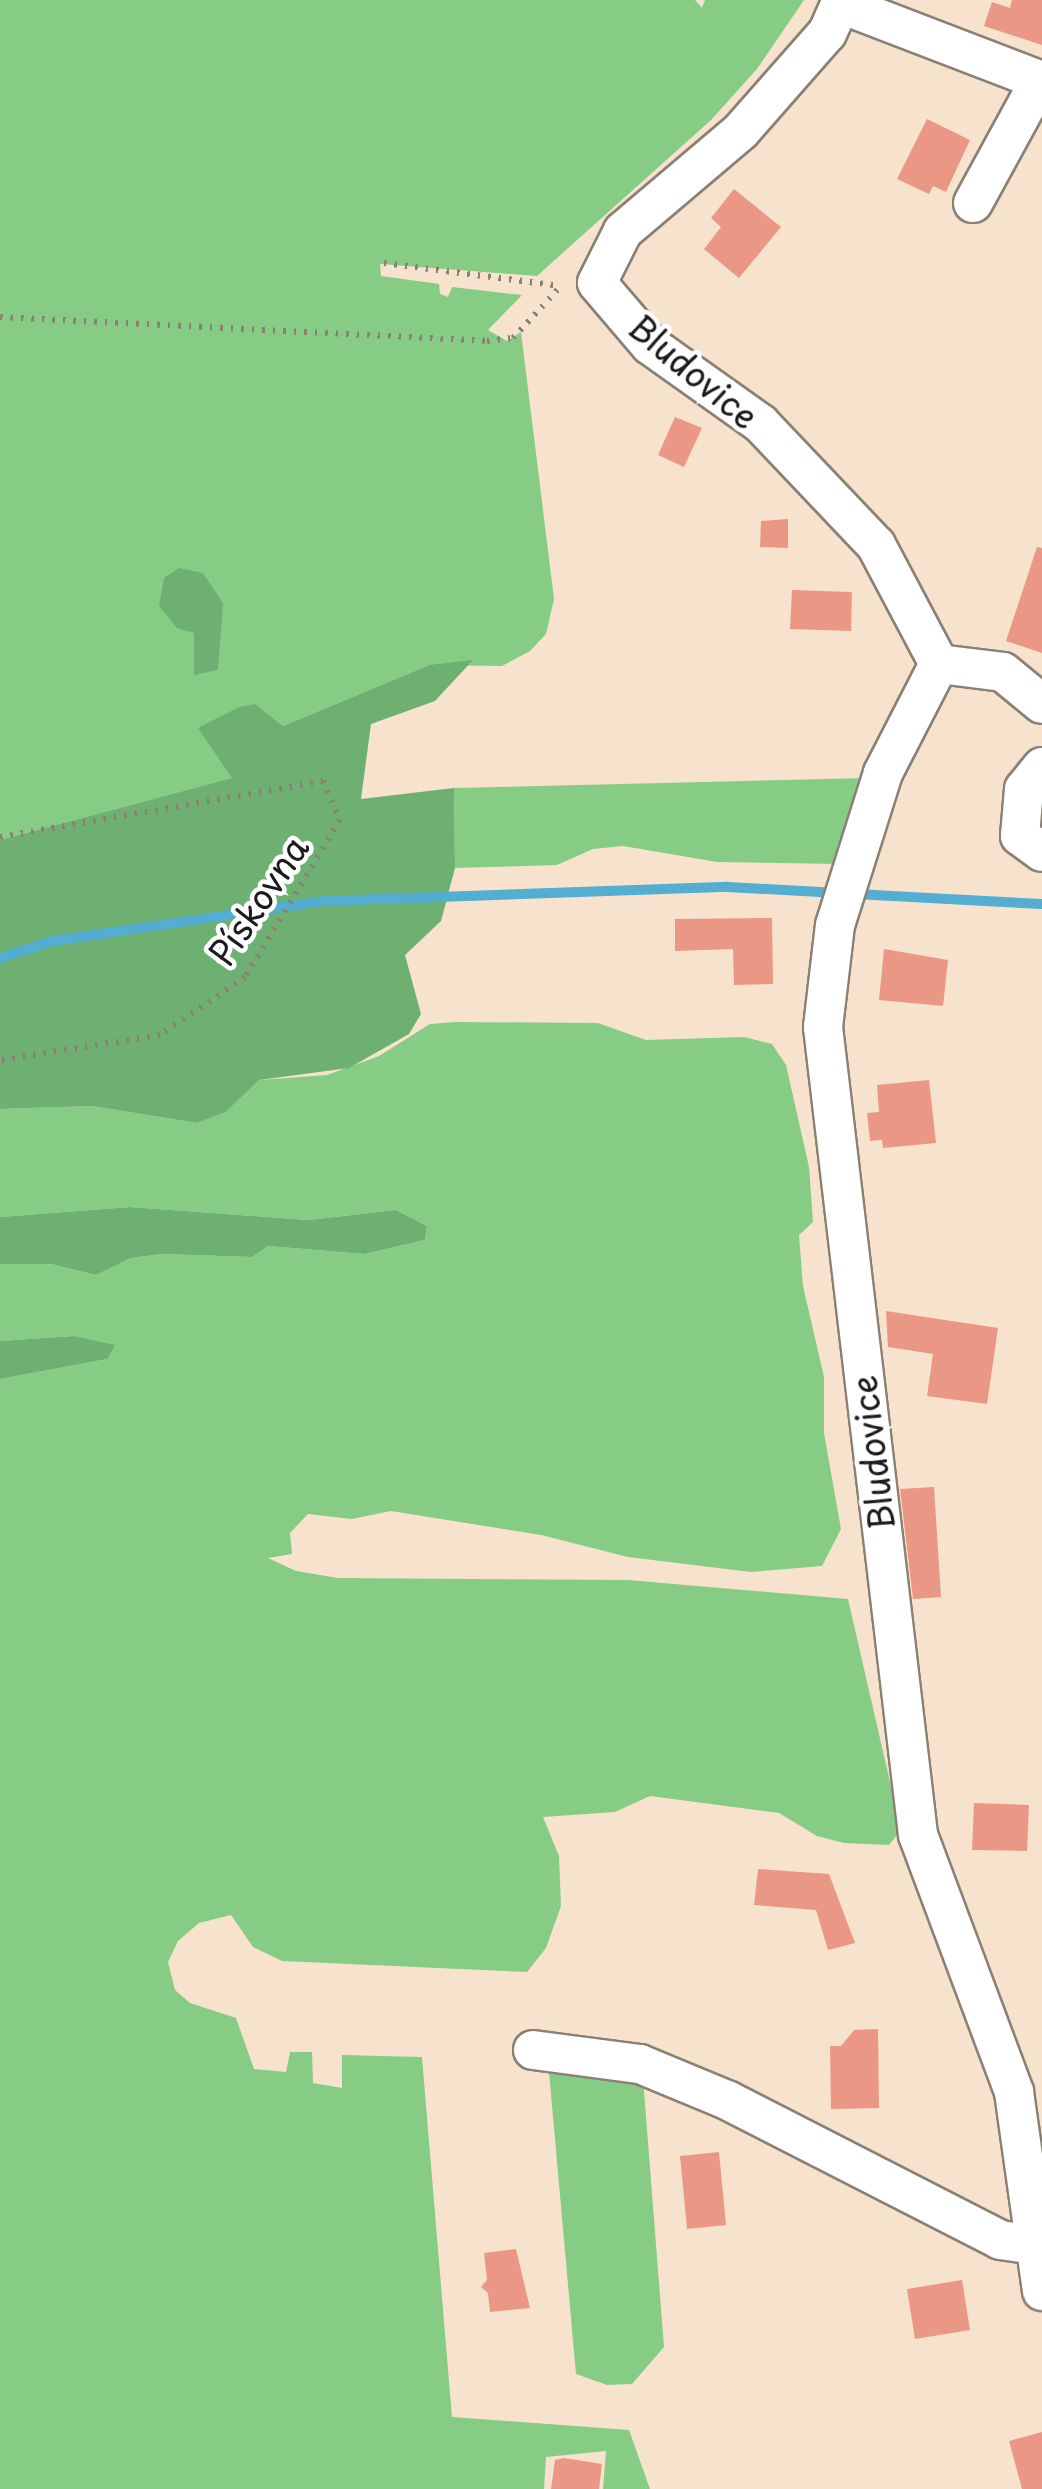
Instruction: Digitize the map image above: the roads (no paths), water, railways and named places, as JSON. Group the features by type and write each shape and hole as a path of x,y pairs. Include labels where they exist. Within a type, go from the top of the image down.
{"street":[{"path":"842,2 1041,80 973,203"},
{"name":"Bludovice","path":"842,2 827,33 741,131 623,231 579,284 650,344 761,424 876,545 939,664 871,811 835,925 824,1027 918,1834 1014,2092 1042,2292"},
{"path":"939,664 1003,672 1042,704"},
{"path":"1042,767 1024,789 1020,836 1042,852"},
{"path":"533,2050 640,2064 726,2100 1000,2240 1036,2245"}],"waterway":[{"path":"0,958 53,941 323,901 728,887 838,893"},
{"path":"855,894 1042,904"}]}
